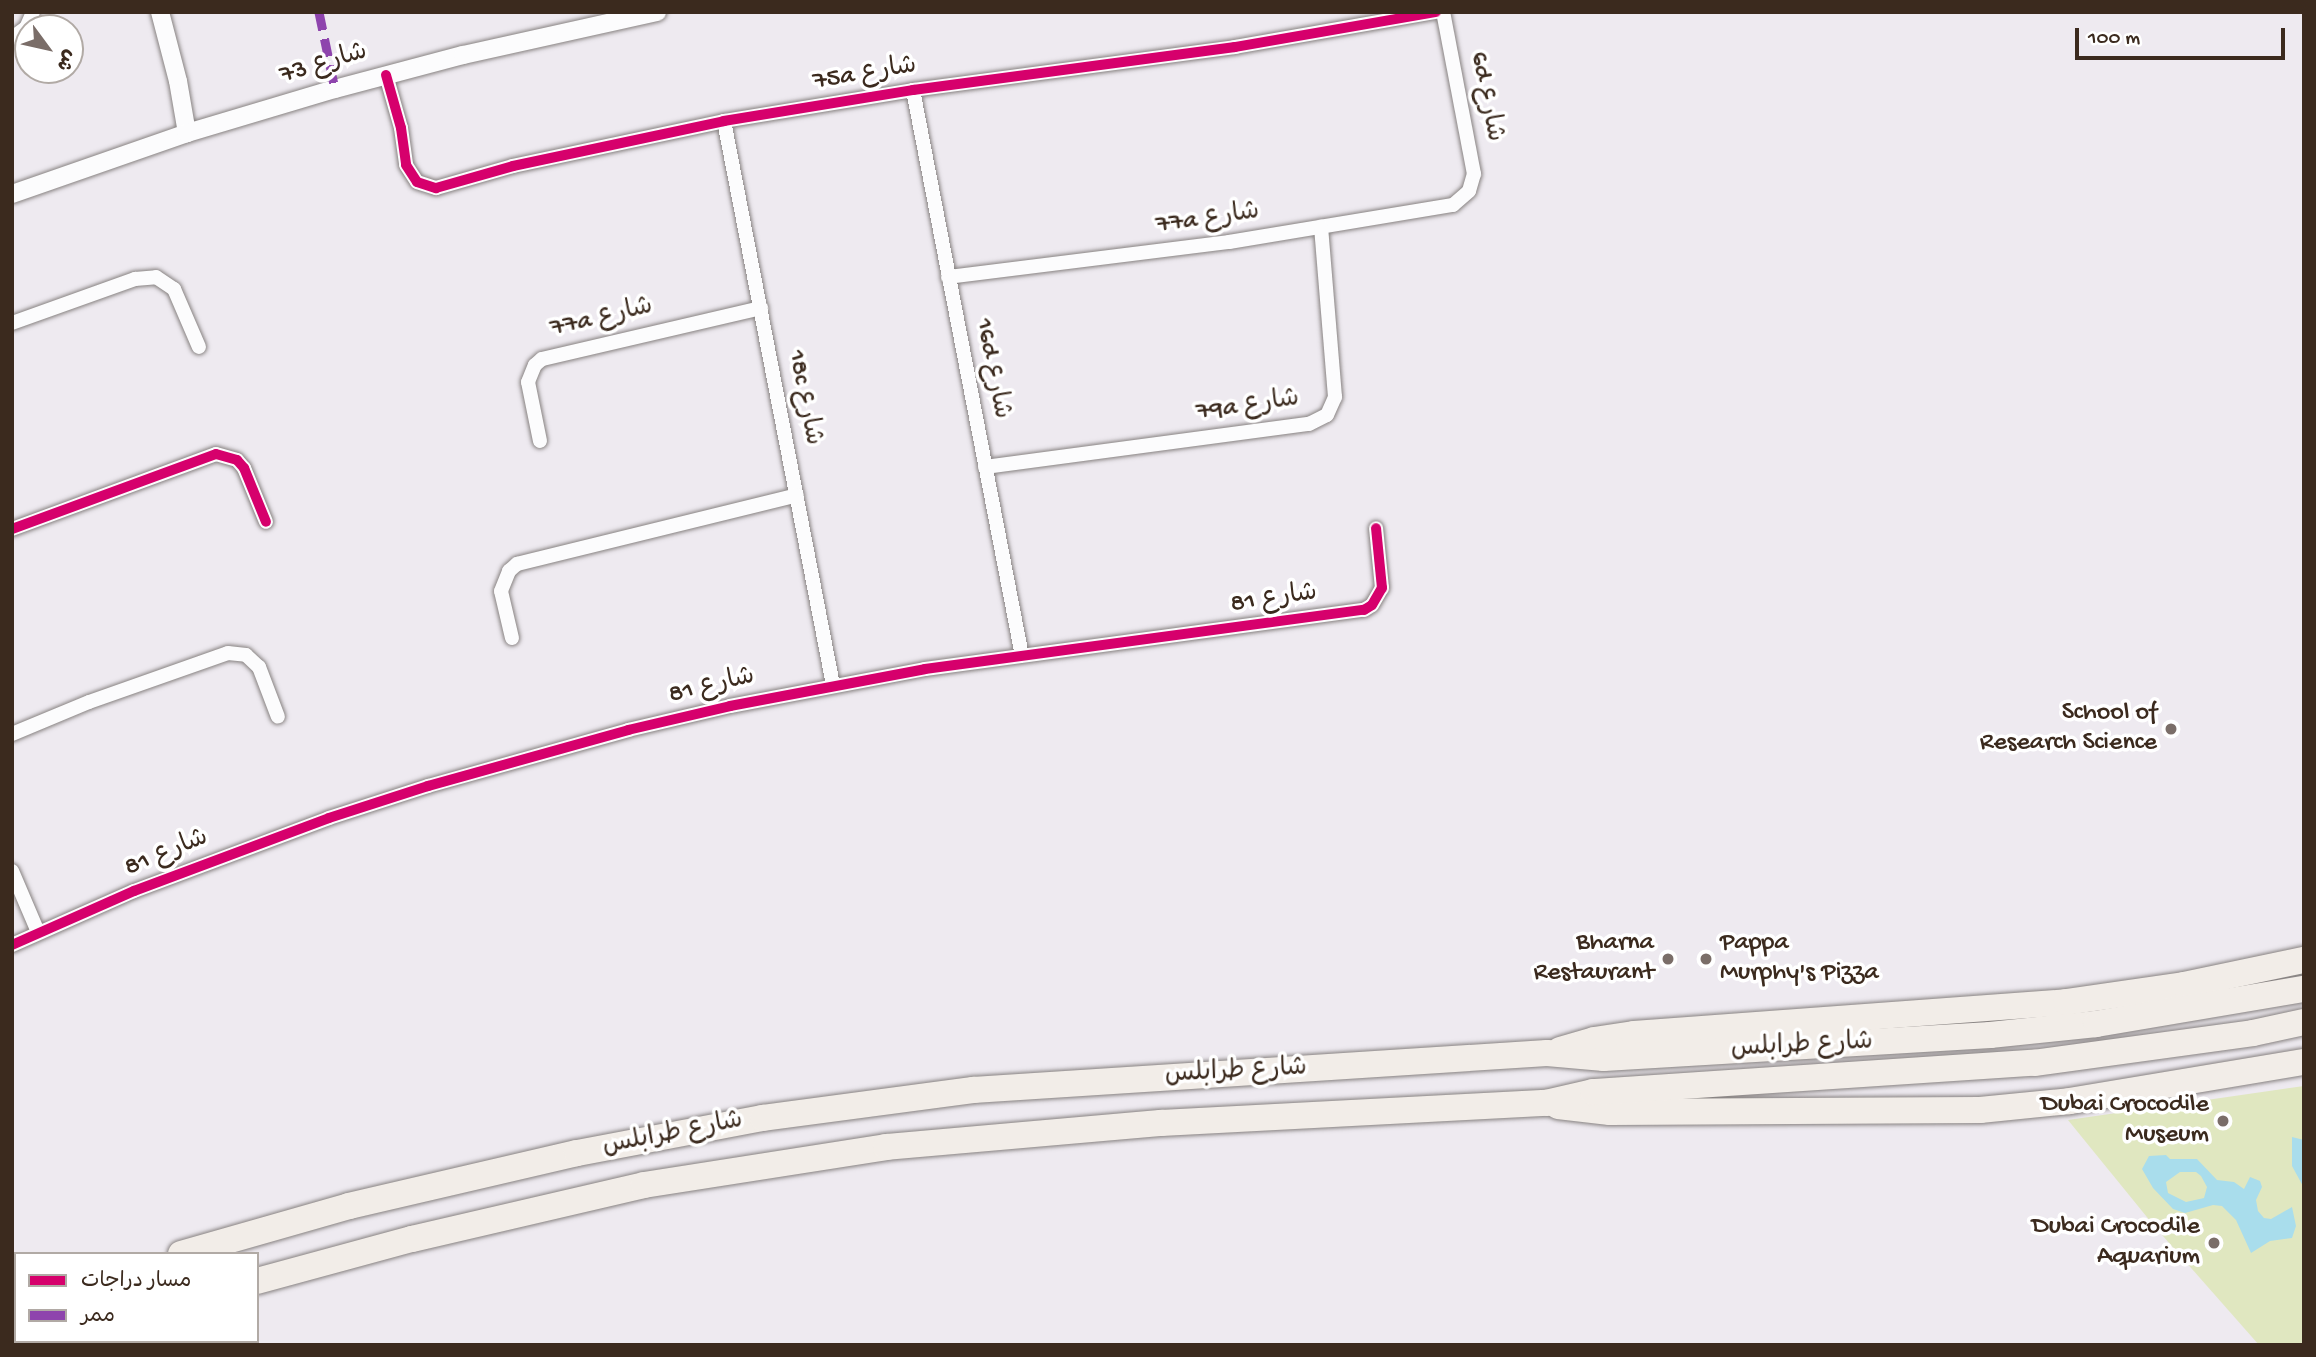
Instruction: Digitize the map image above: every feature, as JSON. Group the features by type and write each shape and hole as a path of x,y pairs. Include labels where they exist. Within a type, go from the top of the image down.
{"highway":[{"path":"1547,1054 1594,1040 1634,1034 2066,1002 2183,985 2304,960"},
{"name":"شارع طرابلس","path":"188,1252 349,1206 506,1169 763,1118 973,1090 1547,1054 1604,1058 1990,1035 2096,1024 2304,989"},
{"name":"شارع طرابلس","path":"259,1280 412,1239 644,1185 793,1160 999,1135 1342,1112 1546,1103 1592,1092 2034,1063 2253,1033 2304,1022"},
{"path":"1546,1103 1610,1112 1980,1110 2070,1101 2304,1062"}],"street":[{"path":"12,27 24,12"},
{"path":"12,38 26,28 33,12"},
{"path":"160,12 191,131"},
{"name":"شارع 73","path":"12,194 191,131 382,76 657,12"},
{"name":"75a شارع","path":"382,76 410,174 426,186 436,187 525,163 724,121 913,90 1236,47 1436,12"},
{"name":"6d شارع","path":"1443,12 1473,165 1473,183 1469,191"},
{"name":"16d شارع","path":"913,90 1022,656"},
{"name":"18c شارع","path":"724,121 834,685"},
{"name":"77a شارع","path":"948,277 1149,254 1444,209 1462,199 1469,191"},
{"name":"79a شارع","path":"985,467 1310,424 1327,415 1335,397 1321,228"},
{"path":"12,323 135,279 156,277 174,289 199,347"},
{"name":"77a شارع","path":"540,442 528,382 535,365 542,359 761,309"},
{"path":"12,529 216,454 237,460 244,468 266,522"},
{"path":"512,638 501,591 509,571 517,564 797,495"},
{"name":"شارع 81","path":"12,945 231,853 428,786 628,730 834,685 1022,656 1364,610 1372,605 1382,588 1376,528"},
{"path":"12,734 102,697 228,653 246,655 259,667 278,717"},
{"path":"12,871 38,932"}],"green space":[{"path":"2304,1086 2304,1345 2259,1345 2155,1227 2068,1120"}],"water":[{"path":"2292,1137 2304,1140 2304,1188 2292,1166"},
{"path":"2149,1156 2197,1159 2217,1180 2234,1182 2244,1189 2250,1177 2260,1181 2262,1187 2256,1200 2258,1211 2264,1218 2271,1219 2292,1207 2296,1226 2292,1238 2270,1241 2251,1253 2236,1220 2222,1206 2213,1205 2185,1213 2173,1209 2153,1188 2142,1169","holes":["2180,1172 2196,1172 2207,1187 2204,1198 2186,1202 2168,1193 2166,1182"]}],"marked path":[{"path":"319,12 335,89"}],"cycle path":[{"path":"386,75 401,128 406,165 417,182 436,188 513,166 724,121 913,90 1235,47 1436,12"},
{"path":"12,529 216,454 237,460 244,468 266,522"},
{"path":"12,945 134,891 329,818 428,786 628,730 730,706 925,669 1364,610 1372,605 1382,588 1376,528"}],"place":[{"name":"School of Research Science","path":"2171,729"},
{"name":"Bharna Restaurant","path":"1668,959"},
{"name":"Pappa Murphy's Pizza","path":"1706,959"},
{"name":"Dubai Crocodile Museum","path":"2223,1121"},
{"name":"Dubai Crocodile Aquarium","path":"2214,1243"}]}
